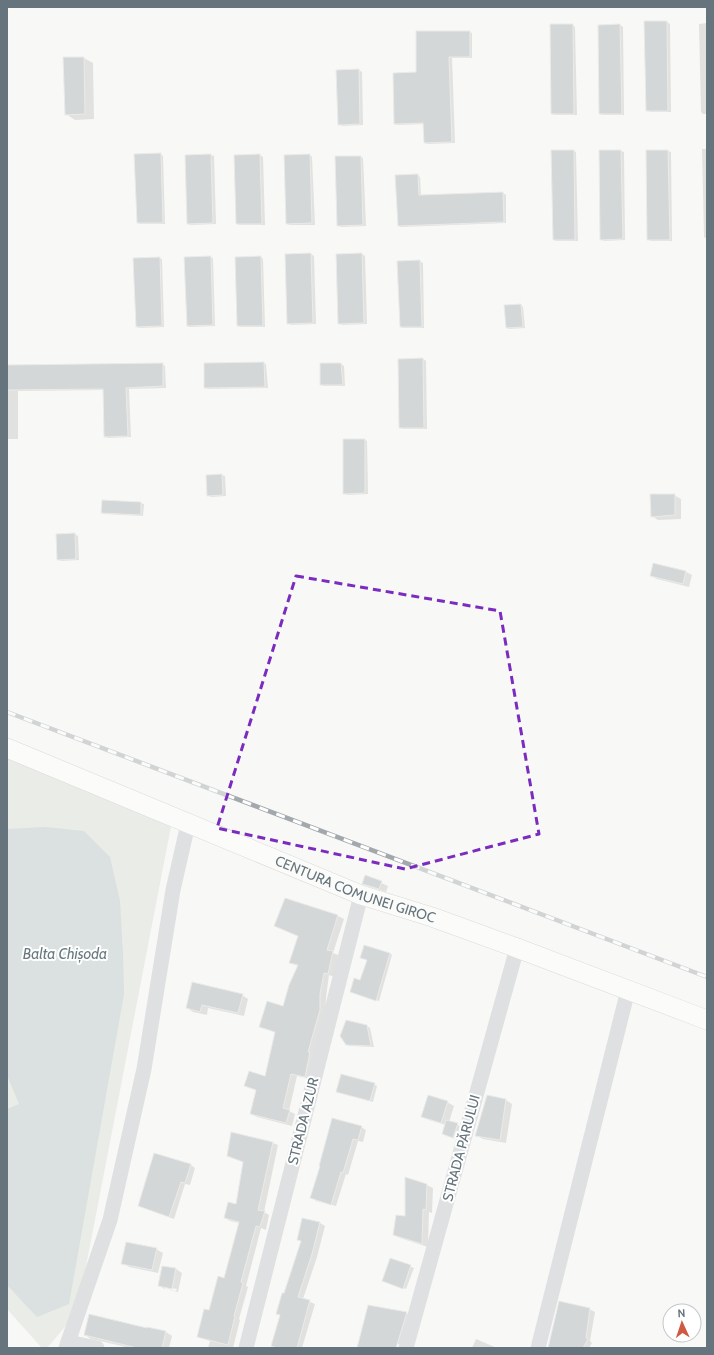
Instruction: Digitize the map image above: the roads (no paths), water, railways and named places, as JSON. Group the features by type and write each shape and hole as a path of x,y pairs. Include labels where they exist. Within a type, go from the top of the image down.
{"main road":[{"name":"CENTURA COMUNEI GIROC","path":"7,748 188,824 278,859 361,895 517,948 707,1020"}],"street":[{"path":"97,1348 67,1345 110,1220 144,1069 173,890 188,824"},
{"name":"STRADA AZUR","path":"246,1348 361,895"},
{"name":"STRADA PĂRULUI","path":"406,1348 517,948"},
{"path":"538,1348 628,990"}],"water":[{"name":"Balta Chișoda","path":"45,827 84,831 110,857 120,901 124,994 69,1304 37,1317 7,1285 7,1109 19,1104 7,1075 7,829"}],"railway":[{"path":"7,712 707,977"}]}
